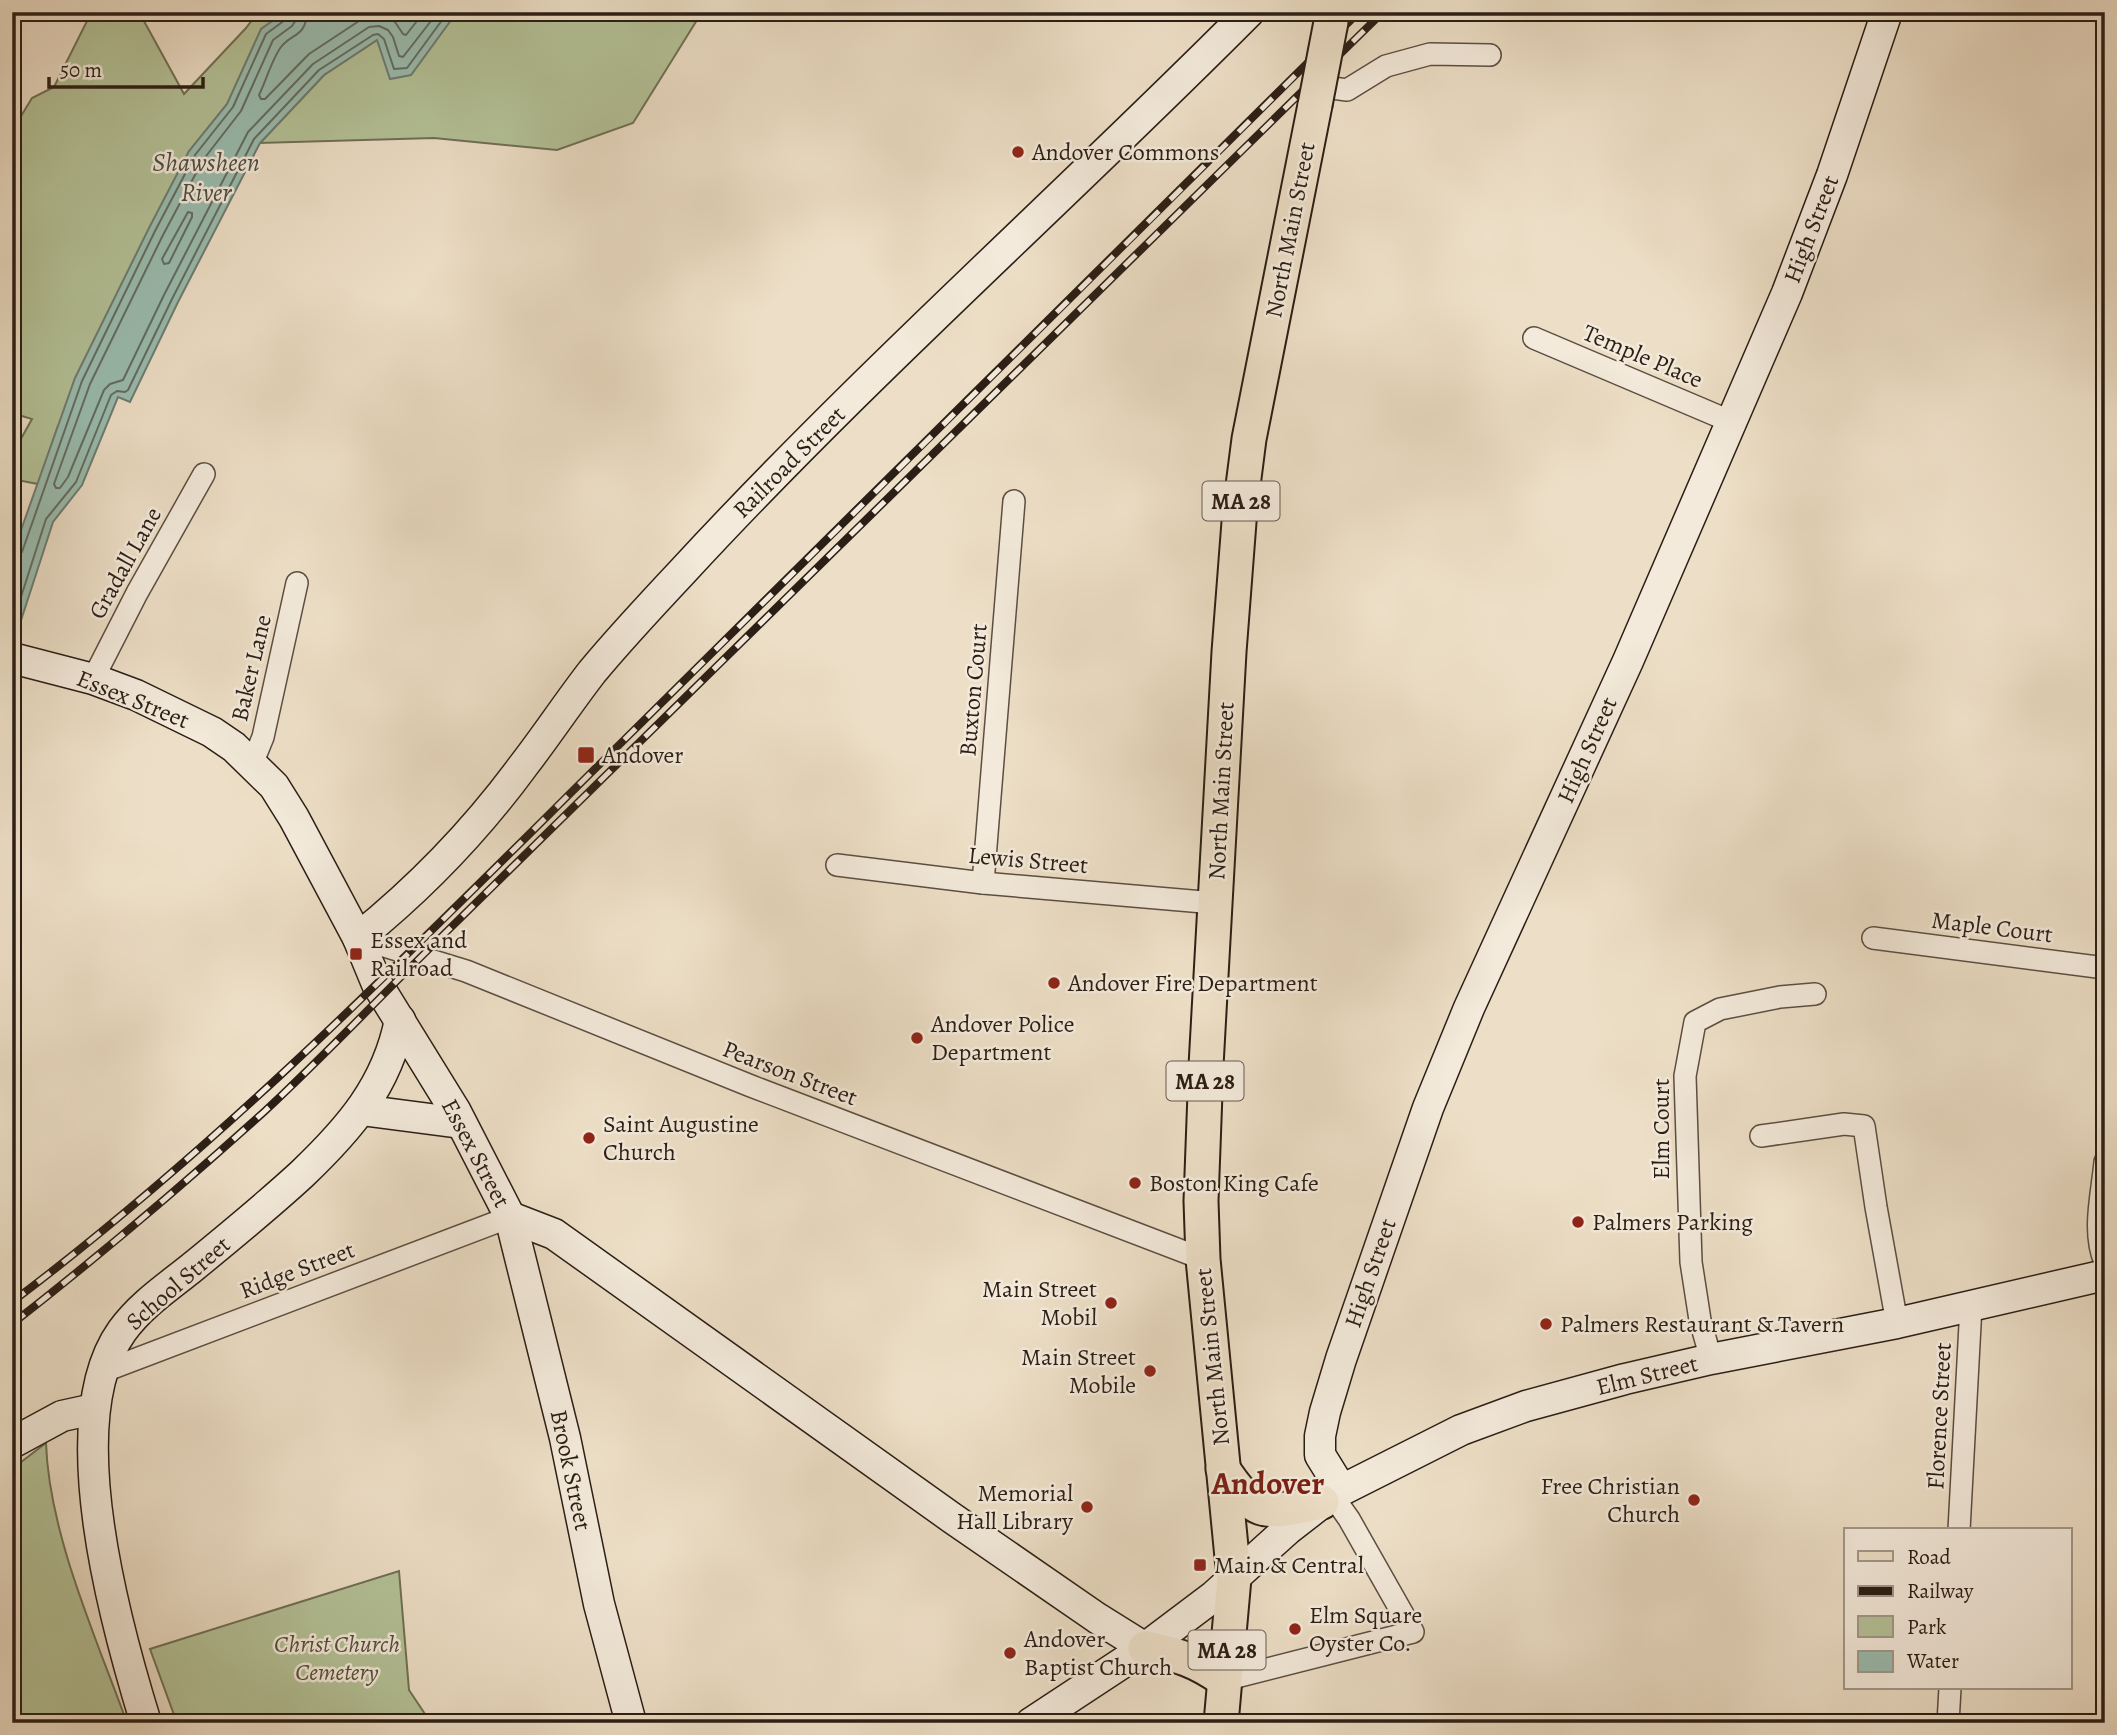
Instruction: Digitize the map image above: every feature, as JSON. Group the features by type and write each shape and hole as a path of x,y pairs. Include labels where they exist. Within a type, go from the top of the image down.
{"main road":[{"name":"Railroad Street","path":"358,938 421,882 479,820 524,765 562,710 617,643 738,512 977,275 1249,12"},
{"name":"High Street","path":"1332,1495 1320,1455 1320,1436 1340,1359 1443,1068 1601,721 1787,293 1832,176 1888,12"},
{"name":"North Main Street","path":"1234,1578 1203,1259 1201,1201 1229,652 1241,497 1249,439 1332,17"},
{"name":"Essex Street","path":"15,659 93,679 136,695 212,732 252,764 274,786 358,938 377,984 422,1054 510,1217 554,1234 952,1518 1145,1648"},
{"name":"School Street","path":"146,1723 117,1619 103,1554 94,1470 94,1409 102,1372 111,1349 136,1315 265,1208 343,1132 361,1110 383,1072 395,1046 400,1020"},
{"path":"361,1110 461,1123"},
{"name":"Brook Street","path":"510,1217 560,1414 599,1604 631,1723"},
{"name":"Elm Street","path":"1031,1723 1145,1648 1214,1596 1287,1530 1332,1495 1461,1430 1526,1406 1625,1379 1711,1359 1898,1323 2105,1275"},
{"path":"12,1443 62,1416 94,1409"},
{"path":"1223,1469 1246,1500 1264,1510 1280,1510 1332,1495"},
{"name":"MA 28","path":"1220,1723 1234,1578"},
{"path":"1145,1648 1171,1653 1201,1664 1224,1680"}],"street":[{"path":"1317,95 1347,90 1386,66 1430,54 1490,55"},
{"name":"Temple Place","path":"1534,338 1732,422"},
{"name":"Gradall Lane","path":"93,679 136,593 204,474"},
{"name":"Buxton Court","path":"983,883 1014,501"},
{"name":"Baker Lane","path":"252,764 263,737 297,583"},
{"name":"Lewis Street","path":"837,865 983,883 1215,903"},
{"name":"Pearson Street","path":"358,938 466,971 751,1086 1203,1259"},
{"name":"Maple Court","path":"1873,938 2105,968"},
{"name":"Elm Court","path":"1711,1359 1700,1320 1691,1262 1685,1076 1695,1022 1720,1009 1780,997 1815,994"},
{"path":"1761,1136 1844,1124 1864,1126 1898,1323"},
{"path":"2105,1162 2099,1248 2105,1262"},
{"name":"Ridge Street","path":"102,1372 510,1217"},
{"name":"Florence Street","path":"1959,1528 1971,1306"},
{"path":"1224,1680 1413,1632 1349,1519 1332,1495"},
{"path":"1948,1723 1950,1690"}],"green space":[{"path":"101,12 139,12 184,94 258,12 318,12 58,426 38,484 17,480 18,444 32,419 12,413 12,131 32,98 54,87 87,21 98,17"},
{"path":"441,12 702,12 633,123 557,150 434,138 260,143 324,75 380,38"},
{"path":"46,1443 49,1478 65,1549 127,1723 12,1723 12,1469"},
{"name":"Christ Church Cemetery","path":"399,1571 409,1690 431,1723 177,1723 150,1649"}],"water":[{"name":"Shawsheen River","path":"285,12 457,12 411,75 390,79 377,40 324,75 260,143 130,402 118,397 82,485 53,522 12,648 12,561 75,378 189,151 227,104 261,29"}],"railway":[{"path":"12,1302 172,1172 325,1034 1359,12"},
{"path":"12,1324 140,1220 286,1091 1383,12"}],"place":[{"name":"Andover Commons","path":"1018,152"},
{"name":"Andover","path":"586,755"},
{"name":"Essex and Railroad","path":"356,954"},
{"name":"Andover Fire Department","path":"1054,983"},
{"name":"Andover Police Department","path":"917,1038"},
{"name":"Saint Augustine Church","path":"589,1138"},
{"name":"Boston King Cafe","path":"1135,1183"},
{"name":"Palmers Parking","path":"1578,1222"},
{"name":"Main Street Mobil","path":"1111,1303"},
{"name":"Palmers Restaurant & Tavern","path":"1546,1324"},
{"name":"Main Street Mobile","path":"1150,1371"},
{"name":"Free Christian Church","path":"1694,1500"},
{"name":"Memorial Hall Library","path":"1087,1507"},
{"name":"Main & Central","path":"1200,1565"},
{"name":"Elm Square Oyster Co.","path":"1295,1629"},
{"name":"Andover Baptist Church","path":"1010,1653"}],"district":[{"name":"Andover","path":"1268,1483"}]}
